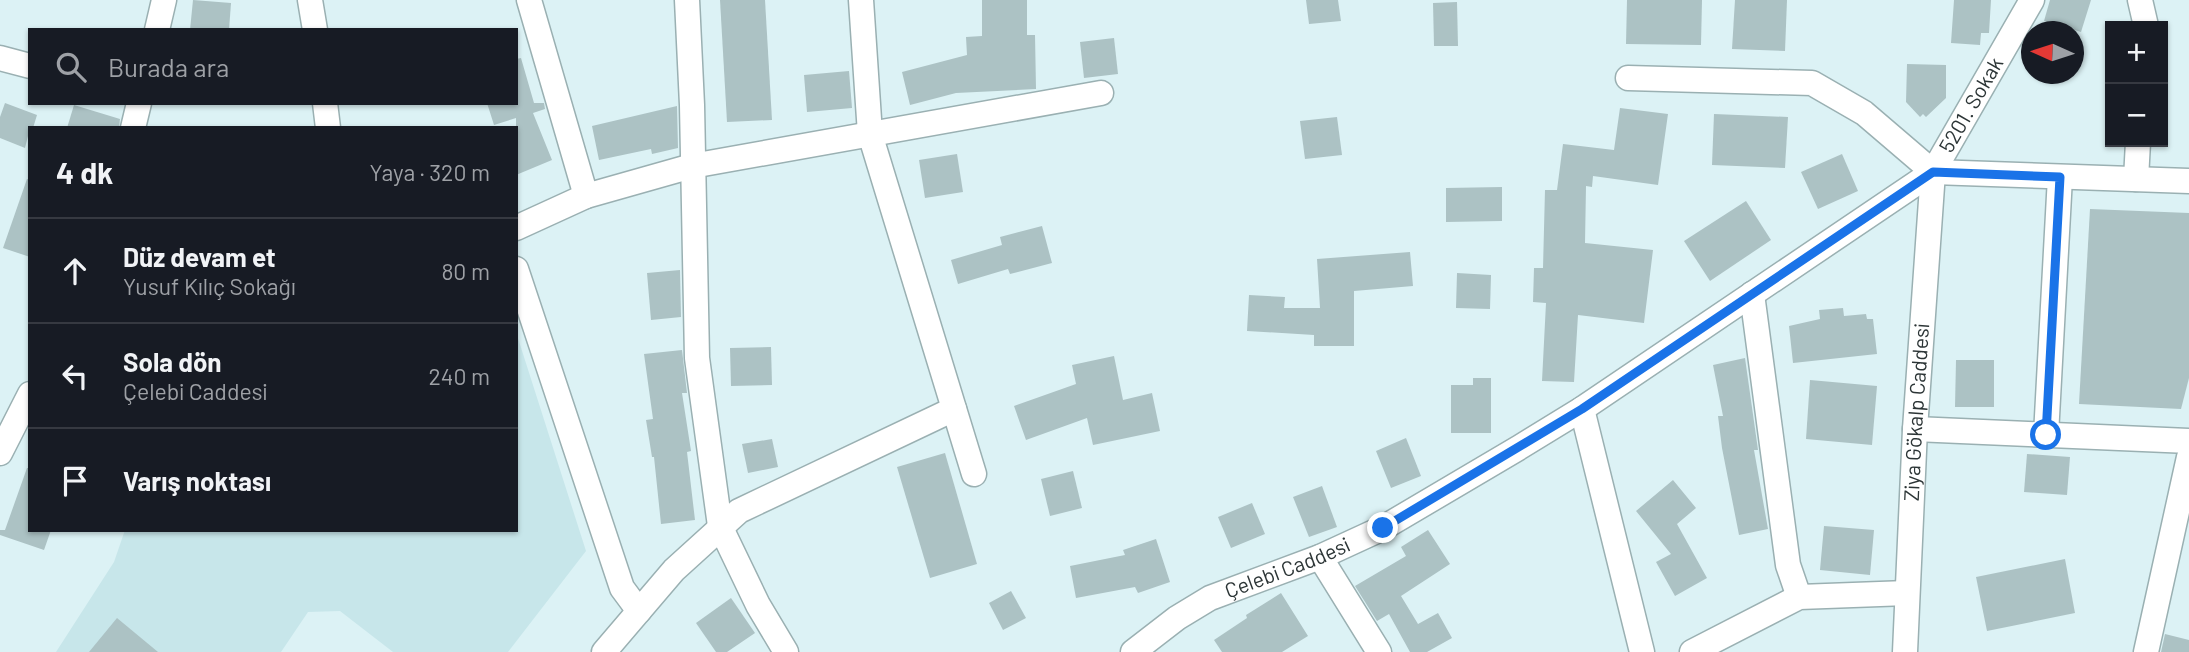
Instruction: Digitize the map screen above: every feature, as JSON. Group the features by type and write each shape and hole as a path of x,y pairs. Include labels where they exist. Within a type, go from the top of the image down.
{"street":[{"path":"157,28 164,0"},
{"path":"310,0 315,28"},
{"path":"529,0 586,196"},
{"path":"687,0 697,358 720,526 758,605 786,652"},
{"path":"861,0 870,134 974,474"},
{"name":"5201. Sokak","path":"1933,172 2032,0"},
{"path":"2140,0 2145,21"},
{"path":"0,58 28,65"},
{"path":"1628,78 1812,83 1864,113 1933,172 2189,181"},
{"path":"518,227 586,196 692,166 1101,93"},
{"path":"133,126 139,105"},
{"path":"325,105 328,126"},
{"path":"2136,179 2138,147"},
{"name":"Çelebi Caddesi","path":"1133,652 1177,618 1210,598 1320,557 1393,522 1582,409 1933,172"},
{"name":"Ziya Gökalp Caddesi","path":"1905,652 1915,429 1933,172"},
{"path":"2046,435 2060,177"},
{"path":"518,275 622,589 639,611"},
{"path":"1752,294 1788,565 1800,597"},
{"path":"0,453 28,398"},
{"path":"604,652 674,570 739,511 954,409"},
{"path":"1582,409 1642,652"},
{"path":"1915,429 2189,441"},
{"path":"2146,652 2189,457"},
{"path":"1320,557 1379,652"},
{"path":"1692,652 1800,597 1907,593"}],"shaded area":[{"path":"518,338 586,551 508,652 393,652 340,611 308,612 281,652 56,652 114,562 124,532 518,532"}],"building":[{"path":"193,0 231,3 229,28 190,28"},
{"path":"720,0 765,0 772,120 727,122"},
{"path":"982,0 1027,0 1027,35 1035,35 1036,89 956,93 910,105 902,72 967,55 966,37 982,36"},
{"path":"1306,0 1338,0 1341,21 1309,24"},
{"path":"1627,0 1702,0 1701,45 1626,44"},
{"path":"1735,0 1787,0 1785,51 1732,49"},
{"path":"1954,0 1991,0 1989,33 1981,33 1980,45 1951,43"},
{"path":"2050,0 2091,0 2084,22 2044,21"},
{"path":"1457,2 1458,46 1434,46 1433,3"},
{"path":"1114,38 1118,74 1084,78 1080,42"},
{"path":"521,58 534,103 544,103 545,109 533,113 552,160 518,174 516,118 494,125 488,105 518,105 518,59"},
{"path":"1907,64 1946,65 1946,98 1926,117 1923,114 1920,117 1906,102"},
{"path":"849,71 852,108 807,112 804,75"},
{"path":"5,103 37,115 34,126 28,126 25,148 0,138 0,117"},
{"path":"74,105 120,119 119,126 68,126"},
{"path":"677,106 678,148 652,154 651,149 599,160 592,126"},
{"path":"1620,108 1668,114 1658,185 1593,176 1592,187 1586,186 1585,243 1653,250 1644,323 1578,315 1574,382 1542,381 1546,303 1533,302 1534,268 1543,268 1545,190 1557,190 1563,144 1614,150"},
{"path":"1714,114 1788,117 1785,168 1712,165"},
{"path":"1337,117 1342,155 1305,159 1300,121"},
{"path":"957,154 963,192 925,198 919,160"},
{"path":"1842,154 1858,191 1818,209 1801,172"},
{"path":"27,179 28,179 28,256 3,248"},
{"path":"1502,187 1502,221 1446,222 1446,188"},
{"path":"1746,201 1771,240 1710,281 1684,241"},
{"path":"2090,209 2189,213 2189,378 2181,409 2079,404"},
{"path":"1042,226 1052,263 1010,274 1008,269 958,284 951,260 1002,245 1000,237"},
{"path":"1410,252 1413,286 1354,291 1354,346 1314,346 1314,335 1247,331 1249,295 1285,297 1284,308 1320,308 1317,259"},
{"path":"680,270 681,317 651,320 647,273"},
{"path":"1457,273 1491,275 1490,309 1456,308"},
{"path":"1843,308 1844,316 1866,314 1867,319 1873,319 1877,354 1793,363 1789,326 1820,319 1819,310"},
{"path":"771,347 772,385 731,386 730,348"},
{"path":"682,350 687,393 682,393 691,451 687,452 695,520 661,524 654,457 646,420 653,419 644,354"},
{"path":"1114,356 1123,400 1152,393 1160,431 1093,445 1087,418 1026,440 1014,406 1076,384 1072,365"},
{"path":"1745,358 1758,450 1754,450 1768,529 1739,535 1722,448 1718,416 1723,416 1713,365"},
{"path":"1956,360 1994,360 1994,407 1955,407"},
{"path":"1473,378 1491,378 1491,433 1451,433 1451,385 1473,385"},
{"path":"1810,380 1877,386 1872,445 1806,439"},
{"path":"1406,438 1421,476 1391,488 1376,451"},
{"path":"772,439 778,467 748,473 742,444"},
{"path":"945,453 977,564 930,578 897,467"},
{"path":"2027,454 2070,457 2067,495 2024,492"},
{"path":"28,468 28,532 50,532 44,550 0,535 0,530 5,530"},
{"path":"1073,471 1082,508 1050,516 1041,479"},
{"path":"1673,480 1696,508 1677,524 1707,578 1675,596 1656,562 1671,554 1636,511"},
{"path":"1322,486 1337,527 1309,537 1293,497"},
{"path":"1252,503 1265,534 1231,548 1218,517"},
{"path":"1824,526 1874,530 1870,575 1820,570"},
{"path":"1428,530 1450,564 1401,596 1418,624 1438,613 1452,638 1427,652 1410,652 1389,614 1377,621 1355,586 1406,556 1401,547"},
{"path":"1156,539 1170,582 1138,593 1135,587 1076,598 1070,566 1125,555 1123,550"},
{"path":"2065,559 2075,613 1987,631 1976,577"},
{"path":"1011,591 1026,618 1003,630 989,603"},
{"path":"1281,593 1308,636 1282,652 1222,652 1214,640"},
{"path":"731,598 755,633 727,652 716,652 696,623"},
{"path":"117,618 158,652 89,652"},
{"path":"2165,634 2189,640 2189,652 2161,652"}],"route":[{"path":"1383,528 1582,409 1933,172 2060,177 2046,435"}]}
